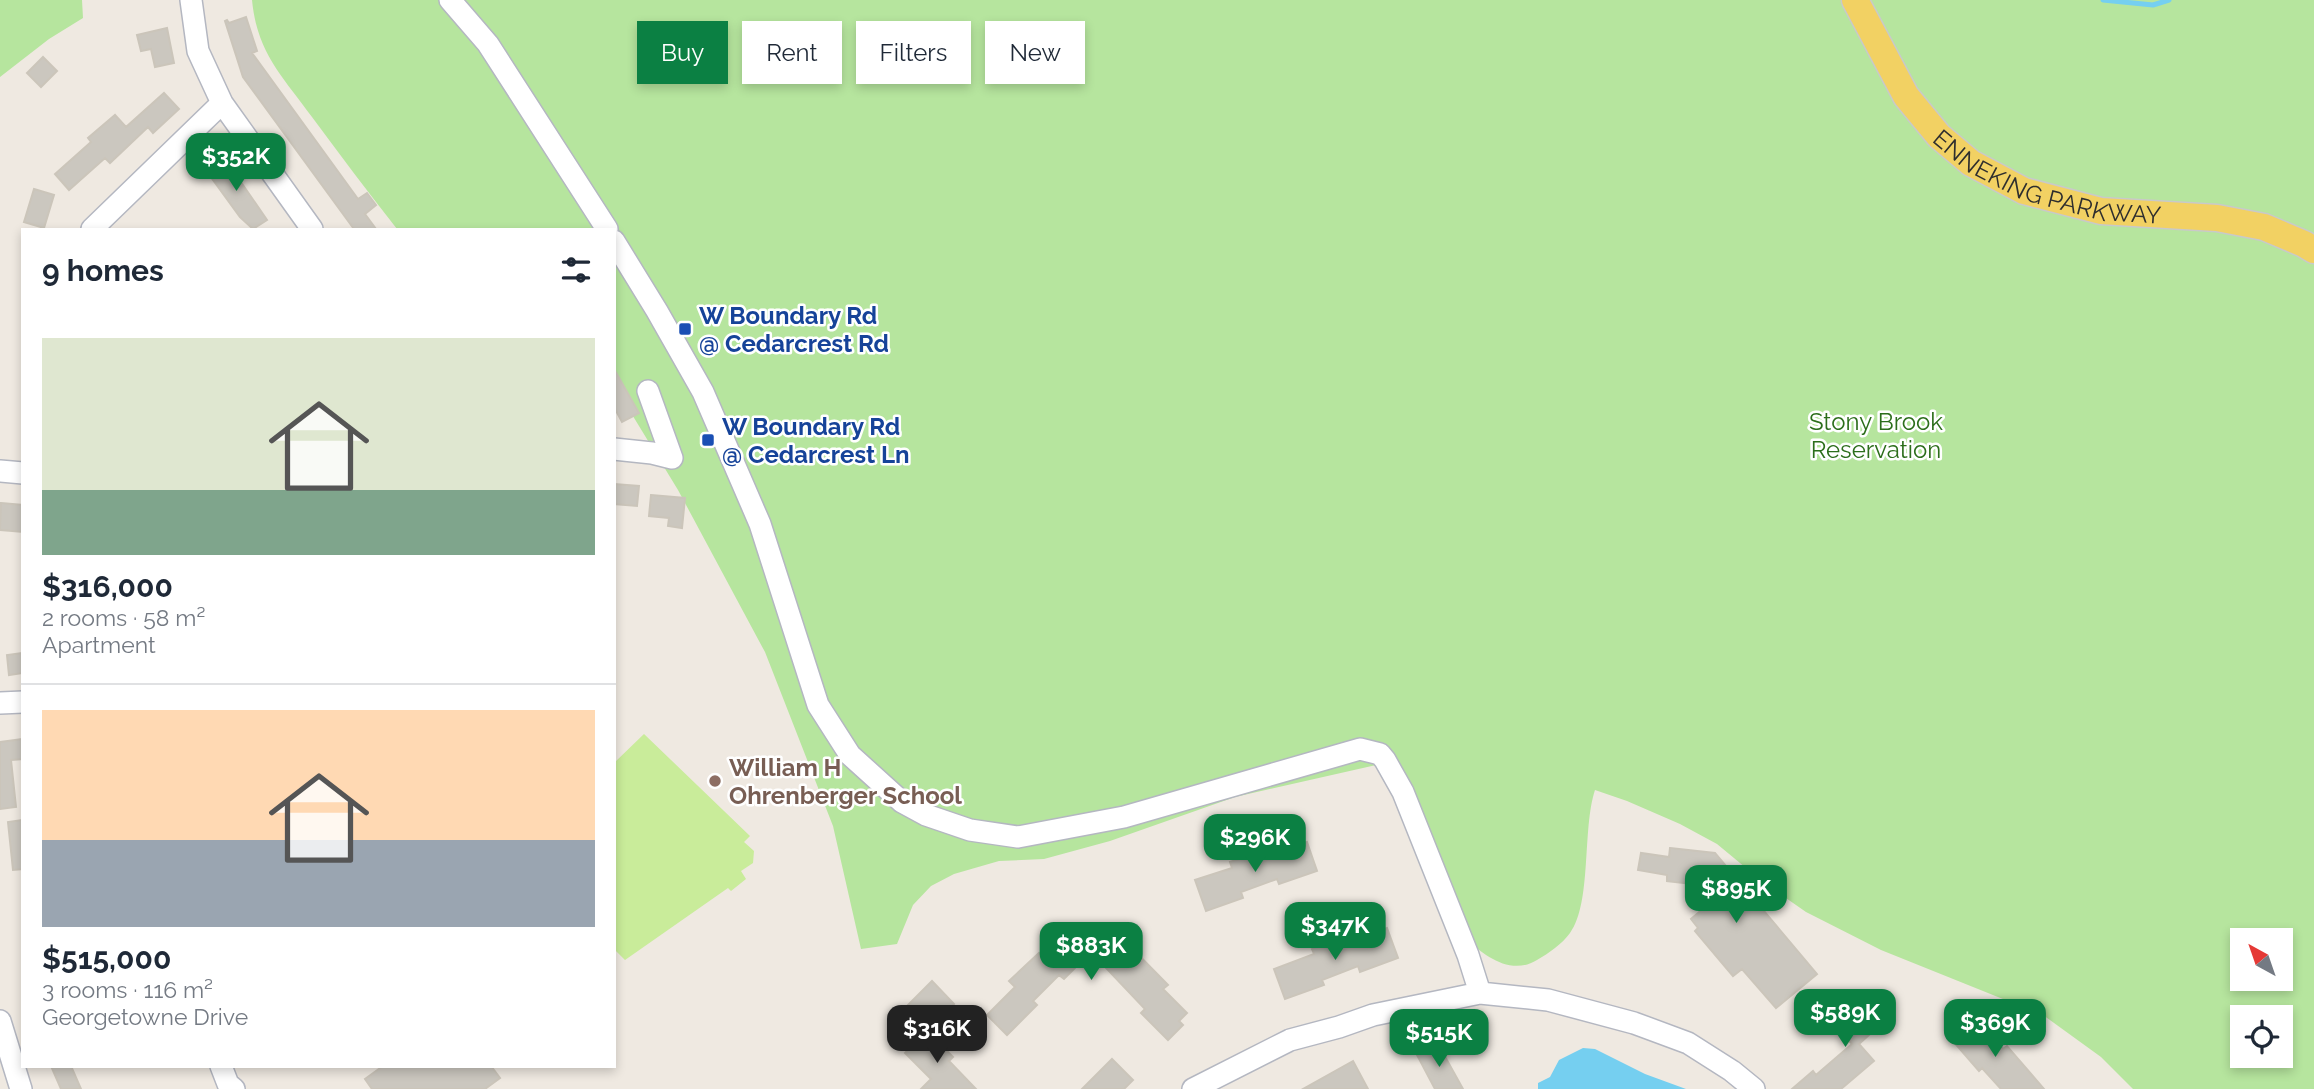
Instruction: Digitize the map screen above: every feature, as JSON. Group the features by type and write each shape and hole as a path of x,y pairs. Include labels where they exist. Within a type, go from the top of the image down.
{"main road":[{"name":"ENNEKING PARKWAY","path":"1855,0 1906,96 1939,136 1971,163 2024,191 2101,211 2217,218 2264,226 2314,250"}],"street":[{"path":"191,0 198,51 222,103 311,228"},
{"path":"450,0 488,44 606,228"},
{"path":"93,228 222,103"},
{"path":"616,245 703,392 760,524 818,705 850,755 902,802 926,815 970,830 1018,838 1124,817 1325,757 1360,749 1380,754 1403,792 1468,955 1480,993"},
{"path":"616,449 672,458 648,391"},
{"path":"0,471 21,473"},
{"path":"0,703 21,702"},
{"path":"1193,1089 1290,1040 1373,1015 1480,993 1548,999 1634,1023 1688,1043 1732,1071 1754,1089"},
{"path":"0,1021 20,1089"},
{"path":"222,1068 228,1084 234,1089"}],"green space":[{"path":"0,0 82,0 83,18 49,39 0,77"},
{"name":"Stony Brook Reservation","path":"252,0 2314,0 2314,1089 2133,1089 2101,1057 2043,1015 1881,950 1806,912 1763,882 1717,844 1680,824 1595,790 1581,903 1570,933 1537,960 1517,966 1498,962 1466,938 1385,763 1235,797 1110,841 1044,859 999,861 954,874 931,886 913,905 897,944 861,949 833,826 765,652 678,490 616,388 616,228 396,228 282,76 259,35"},
{"path":"644,734 750,836 744,842 754,851 753,863 741,871 746,879 731,891 728,888 625,960 616,951 616,761"}],"water":[{"path":"1583,1048 1595,1049 1645,1074 1686,1089 1538,1089 1538,1083 1550,1077 1559,1060"}],"building":[{"path":"246,17 257,51 252,53 358,199 367,193 376,205 365,214 375,228 353,228 243,77 225,21 229,23"},
{"path":"167,28 174,63 155,67 151,49 141,51 137,35"},
{"path":"43,57 57,71 41,87 27,73"},
{"path":"164,93 179,109 153,133 148,127 110,163 105,158 69,190 55,174 91,142 88,138 115,115 126,127"},
{"path":"223,156 267,220 252,228 240,217 205,169"},
{"path":"34,189 54,195 44,228 24,222"},
{"path":"616,373 639,413 622,422 616,411"},
{"path":"616,484 639,486 637,506 616,504"},
{"path":"651,495 685,498 682,528 668,526 669,518 649,516"},
{"path":"1,503 21,505 21,532 0,530"},
{"path":"21,653 21,673 9,675 7,655"},
{"path":"21,739 21,759 11,760 16,807 0,809 0,742"},
{"path":"21,820 21,869 13,870 8,822"},
{"path":"1307,842 1317,871 1279,884 1277,879 1241,892 1243,898 1206,911 1195,880 1232,868 1230,862 1267,850 1268,855"},
{"path":"1670,848 1715,853 1817,974 1776,1008 1742,969 1733,976 1695,931 1698,928 1691,919 1728,888 1667,881 1667,875 1638,870 1641,853 1669,857"},
{"path":"1387,928 1398,958 1360,972 1358,966 1322,980 1324,985 1285,999 1274,969 1314,954 1312,949 1347,936 1349,942"},
{"path":"1072,929 1093,951 1114,930 1168,985 1163,989 1187,1013 1179,1021 1183,1025 1168,1040 1141,1013 1145,1009 1091,952 1064,979 1059,975 1033,1001 1037,1005 1007,1035 987,1015 1015,987 1009,981 1039,953 1044,958"},
{"path":"932,981 954,1004 925,1032 903,1010"},
{"path":"1852,995 1879,1026 1859,1044 1874,1061 1841,1089 1792,1089 1813,1071 1816,1075 1852,1044 1827,1016"},
{"path":"1978,1020 2003,1049 2007,1046 2044,1089 2001,1089 1982,1068 1979,1071 1953,1041"},
{"path":"927,1031 953,1057 949,1061 976,1089 921,1089 931,1079 905,1053"},
{"path":"1438,1044 1463,1089 1435,1089 1417,1055"},
{"path":"1112,1059 1133,1080 1124,1089 1082,1089"},
{"path":"1353,1061 1368,1089 1303,1089"},
{"path":"52,1068 72,1068 81,1089 61,1089"},
{"path":"380,1068 492,1068 500,1078 485,1089 372,1089 365,1079"}],"waterway":[{"path":"2103,0 2153,5 2169,0"}],"place":[{"name":"W Boundary Rd @ Cedarcrest Rd","path":"685,329"},
{"name":"W Boundary Rd @ Cedarcrest Ln","path":"708,440"},
{"name":"William H Ohrenberger School","path":"715,781"}]}
